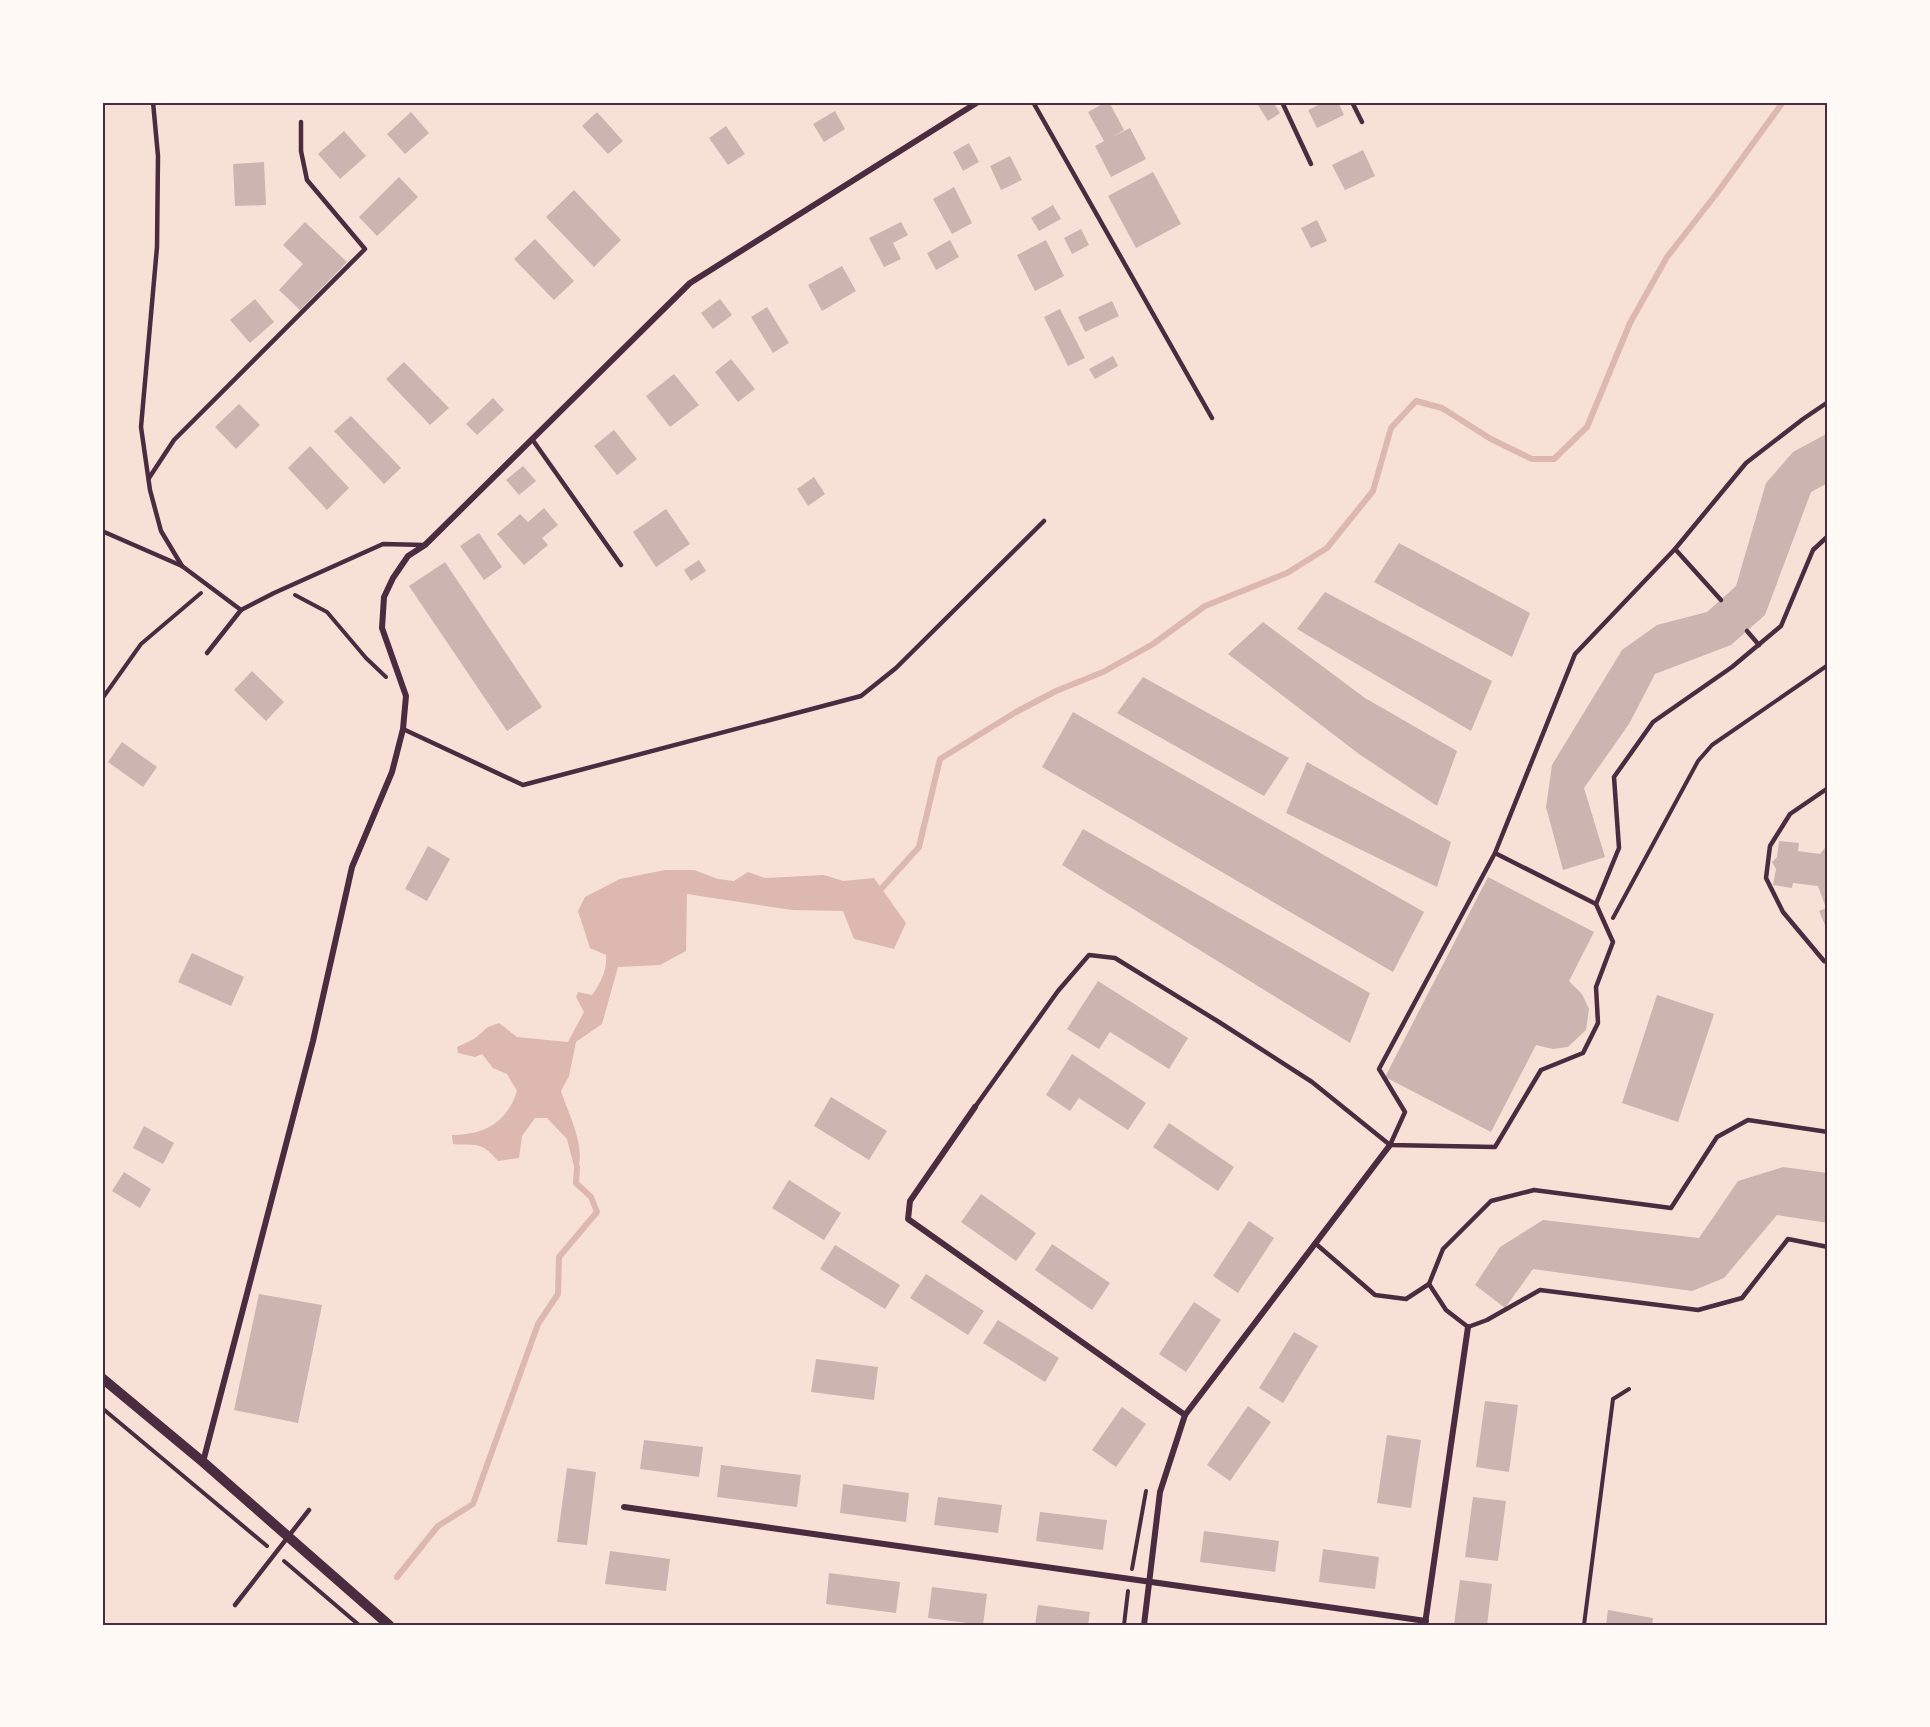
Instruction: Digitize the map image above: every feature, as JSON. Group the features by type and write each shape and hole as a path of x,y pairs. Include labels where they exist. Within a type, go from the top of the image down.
{"street":[{"path":"203,1462 312,1041 352,867 392,772 404,729 406,696 382,628 384,597 393,578 408,556 425,545 690,283 978,102"},
{"path":"975,1107 910,1201 908,1219 1185,1415"},
{"path":"1144,1625 1160,1492 1185,1415 1390,1145"},
{"path":"624,1508 1425,1623 1468,1327"},
{"path":"102,1378 203,1462 389,1625"}],"lane":[{"path":"153,102 158,156 157,247 141,426 148,478 161,531 182,566"},
{"path":"1034,102 1212,418"},
{"path":"1282,102 1311,164"},
{"path":"1352,102 1362,122"},
{"path":"148,478 174,440 365,249 307,180 301,151 301,122"},
{"path":"1390,1145 1405,1112 1379,1069 1496,853 1575,654 1675,549 1746,463 1828,402"},
{"path":"532,439 621,565"},
{"path":"404,729 523,785 861,696 896,668 1044,521"},
{"path":"102,531 182,566 241,610"},
{"path":"1596,904 1619,848 1614,777 1653,722 1732,667 1781,626 1813,550 1828,536"},
{"path":"207,653 241,610 383,544 425,545"},
{"path":"1675,549 1721,600"},
{"path":"1747,631 1759,645"},
{"path":"1828,788 1790,814 1770,846 1766,878 1783,912 1824,962 1828,962"},
{"path":"975,1107 1058,991 1089,955 1115,958 1219,1022 1312,1082 1390,1145 1495,1147 1541,1070 1583,1053 1598,1023 1596,987 1613,942 1596,904 1496,853"},
{"path":"1315,1243 1375,1295 1406,1299 1429,1284 1443,1249 1491,1201 1534,1190 1671,1208 1717,1137 1748,1120 1828,1132"},
{"path":"1429,1284 1446,1310 1468,1327 1487,1320 1540,1290 1698,1310 1742,1298 1788,1239 1828,1247"},
{"path":"234,1605 309,1510"}],"path":[{"path":"102,699 141,644 209,586"},
{"path":"284,589 327,612 366,658 406,696"},
{"path":"1622,902 1698,761 1712,745 1828,665"},
{"path":"1584,1625 1613,1399 1629,1389"},
{"path":"102,1408 359,1625"}],"shaded area":[{"path":"665,870 694,870 718,879 734,881 748,872 765,878 824,875 843,881 874,878 906,923 894,949 854,939 843,911 792,910 687,894 686,951 660,965 618,967 602,1024 576,1042 569,1076 561,1091 579,1143 580,1154 576,1174 567,1139 547,1118 535,1118 522,1136 519,1158 498,1161 486,1149 478,1145 453,1144 452,1135 475,1132 501,1119 513,1102 517,1091 507,1074 493,1068 482,1054 475,1057 458,1053 457,1047 474,1039 488,1027 499,1023 517,1037 568,1042 584,1012 576,997 578,992 592,995 601,981 606,966 606,955 590,948 578,911 585,897 620,879"}],"building":[{"path":"1109,102 1124,130 1112,137 1130,128 1146,159 1111,177 1095,146 1104,141 1088,112"},
{"path":"1256,102 1273,102 1280,113 1268,121"},
{"path":"1325,102 1338,102 1344,115 1317,128 1308,110"},
{"path":"835,111 845,129 824,142 813,124"},
{"path":"411,112 429,133 405,154 387,134"},
{"path":"597,112 623,141 608,154 582,126"},
{"path":"726,126 745,154 728,165 709,138"},
{"path":"344,131 366,156 340,179 318,154"},
{"path":"969,143 979,162 963,171 953,152"},
{"path":"1363,150 1375,176 1345,190 1332,165"},
{"path":"1010,156 1022,180 1001,190 990,166"},
{"path":"264,162 266,205 235,206 233,164"},
{"path":"1153,172 1181,224 1136,248 1108,196"},
{"path":"399,177 418,197 377,236 359,217"},
{"path":"954,187 972,223 952,234 933,199"},
{"path":"574,190 621,240 594,267 546,217"},
{"path":"1053,205 1061,219 1039,231 1031,218"},
{"path":"1317,220 1327,241 1311,248 1301,228"},
{"path":"305,222 347,262 300,310 279,290 303,264 283,245"},
{"path":"901,222 908,235 893,243 901,259 884,267 869,238"},
{"path":"1081,229 1089,245 1072,254 1064,238"},
{"path":"535,239 574,281 554,300 514,259"},
{"path":"950,240 959,257 936,270 927,253"},
{"path":"1046,240 1064,276 1035,291 1017,255"},
{"path":"842,266 856,291 822,311 808,285"},
{"path":"255,299 274,322 250,343 230,320"},
{"path":"720,299 732,315 713,329 701,313"},
{"path":"1112,301 1119,316 1085,332 1078,317"},
{"path":"767,307 789,343 773,353 751,317"},
{"path":"1060,309 1085,358 1068,366 1044,317"},
{"path":"1113,356 1118,366 1095,379 1089,369"},
{"path":"731,359 755,389 738,402 715,372"},
{"path":"404,362 449,408 430,425 386,379"},
{"path":"674,374 699,405 670,427 646,396"},
{"path":"493,398 504,410 477,435 466,424"},
{"path":"239,404 260,425 236,449 215,427"},
{"path":"351,416 401,468 384,484 334,431"},
{"path":"614,430 637,459 617,475 594,446"},
{"path":"1828,433 1828,483 1811,492 1765,615 1731,645 1655,674 1629,724 1584,788 1605,857 1563,870 1546,807 1552,765 1622,650 1657,625 1707,612 1736,586 1766,483 1793,452"},
{"path":"310,446 349,488 327,510 288,468"},
{"path":"523,466 536,481 519,495 506,480"},
{"path":"814,477 825,494 808,506 797,489"},
{"path":"544,508 558,525 542,538 548,545 524,565 497,534 520,514 528,522"},
{"path":"666,509 690,544 656,567 633,532"},
{"path":"479,533 502,567 484,580 460,546"},
{"path":"1399,543 1530,613 1512,657 1374,582"},
{"path":"699,560 706,571 691,581 684,570"},
{"path":"445,562 542,707 507,731 409,586"},
{"path":"1325,592 1492,681 1471,731 1297,629"},
{"path":"1263,622 1365,698 1457,751 1437,806 1359,754 1228,654"},
{"path":"252,671 284,702 266,721 234,690"},
{"path":"1143,677 1289,758 1264,796 1117,713"},
{"path":"1073,712 1424,912 1393,972 1042,767"},
{"path":"122,742 157,767 143,787 108,762"},
{"path":"1307,762 1451,842 1437,887 1286,813"},
{"path":"1083,829 1370,993 1350,1043 1062,865"},
{"path":"1779,841 1799,843 1798,851 1820,854 1828,844 1828,932 1819,911 1826,908 1818,886 1793,883 1792,888 1773,885 1776,869 1772,862 1777,857"},
{"path":"428,846 450,859 427,901 405,889"},
{"path":"1488,877 1594,932 1569,981 1582,994 1589,1009 1586,1030 1568,1047 1553,1049 1536,1045 1491,1132 1385,1077"},
{"path":"192,953 244,977 231,1006 178,982"},
{"path":"1098,981 1188,1038 1169,1069 1110,1032 1099,1049 1067,1029"},
{"path":"1657,995 1714,1014 1678,1122 1622,1103"},
{"path":"1072,1054 1146,1103 1128,1130 1079,1098 1070,1111 1046,1095"},
{"path":"831,1097 887,1131 869,1160 814,1126"},
{"path":"1169,1123 1234,1167 1218,1191 1153,1147"},
{"path":"144,1126 174,1143 163,1164 133,1148"},
{"path":"1783,1167 1828,1173 1828,1223 1777,1215 1724,1278 1692,1291 1533,1269 1505,1308 1475,1285 1500,1247 1543,1220 1699,1238 1738,1181"},
{"path":"124,1172 151,1189 140,1208 112,1191"},
{"path":"789,1180 841,1213 824,1240 772,1208"},
{"path":"981,1194 1036,1233 1016,1261 961,1222"},
{"path":"1249,1221 1274,1238 1238,1293 1213,1276"},
{"path":"1052,1244 1110,1283 1092,1310 1035,1270"},
{"path":"835,1245 900,1285 885,1309 820,1269"},
{"path":"926,1274 984,1311 968,1335 910,1298"},
{"path":"259,1294 322,1305 298,1423 234,1410"},
{"path":"1194,1302 1221,1320 1186,1372 1159,1354"},
{"path":"998,1320 1059,1358 1045,1382 983,1343"},
{"path":"1294,1332 1318,1346 1283,1403 1259,1388"},
{"path":"816,1359 878,1367 874,1400 811,1392"},
{"path":"1485,1401 1518,1405 1509,1472 1476,1467"},
{"path":"1248,1406 1271,1422 1230,1481 1207,1465"},
{"path":"1122,1407 1146,1424 1116,1467 1092,1450"},
{"path":"1387,1435 1421,1440 1411,1508 1377,1503"},
{"path":"644,1440 703,1447 699,1477 640,1469"},
{"path":"721,1465 801,1475 797,1507 717,1497"},
{"path":"567,1468 596,1472 587,1545 557,1542"},
{"path":"843,1484 909,1493 906,1522 840,1513"},
{"path":"938,1497 1002,1505 998,1533 934,1525"},
{"path":"1473,1497 1506,1501 1498,1561 1465,1557"},
{"path":"1040,1512 1107,1520 1103,1550 1036,1541"},
{"path":"1204,1531 1279,1541 1275,1572 1200,1562"},
{"path":"1323,1549 1379,1557 1375,1589 1319,1582"},
{"path":"610,1551 670,1559 666,1591 605,1584"},
{"path":"829,1573 900,1582 896,1613 826,1604"},
{"path":"1460,1580 1492,1584 1487,1625 1454,1625"},
{"path":"932,1587 987,1594 983,1625 928,1618"},
{"path":"1038,1605 1090,1612 1088,1625 1035,1625"},
{"path":"1608,1610 1653,1618 1652,1625 1606,1625"}],"waterway":[{"path":"873,889 881,889 919,847 940,759 1016,712 1056,691 1103,672 1153,644 1205,606 1287,573 1327,548 1373,491 1391,428 1416,401 1442,408 1491,439 1532,459 1554,459 1587,427 1630,323 1667,257 1783,102"},
{"path":"397,1577 438,1526 473,1504 538,1324 558,1294 559,1257 597,1212 591,1197 576,1183 577,1167"}]}
